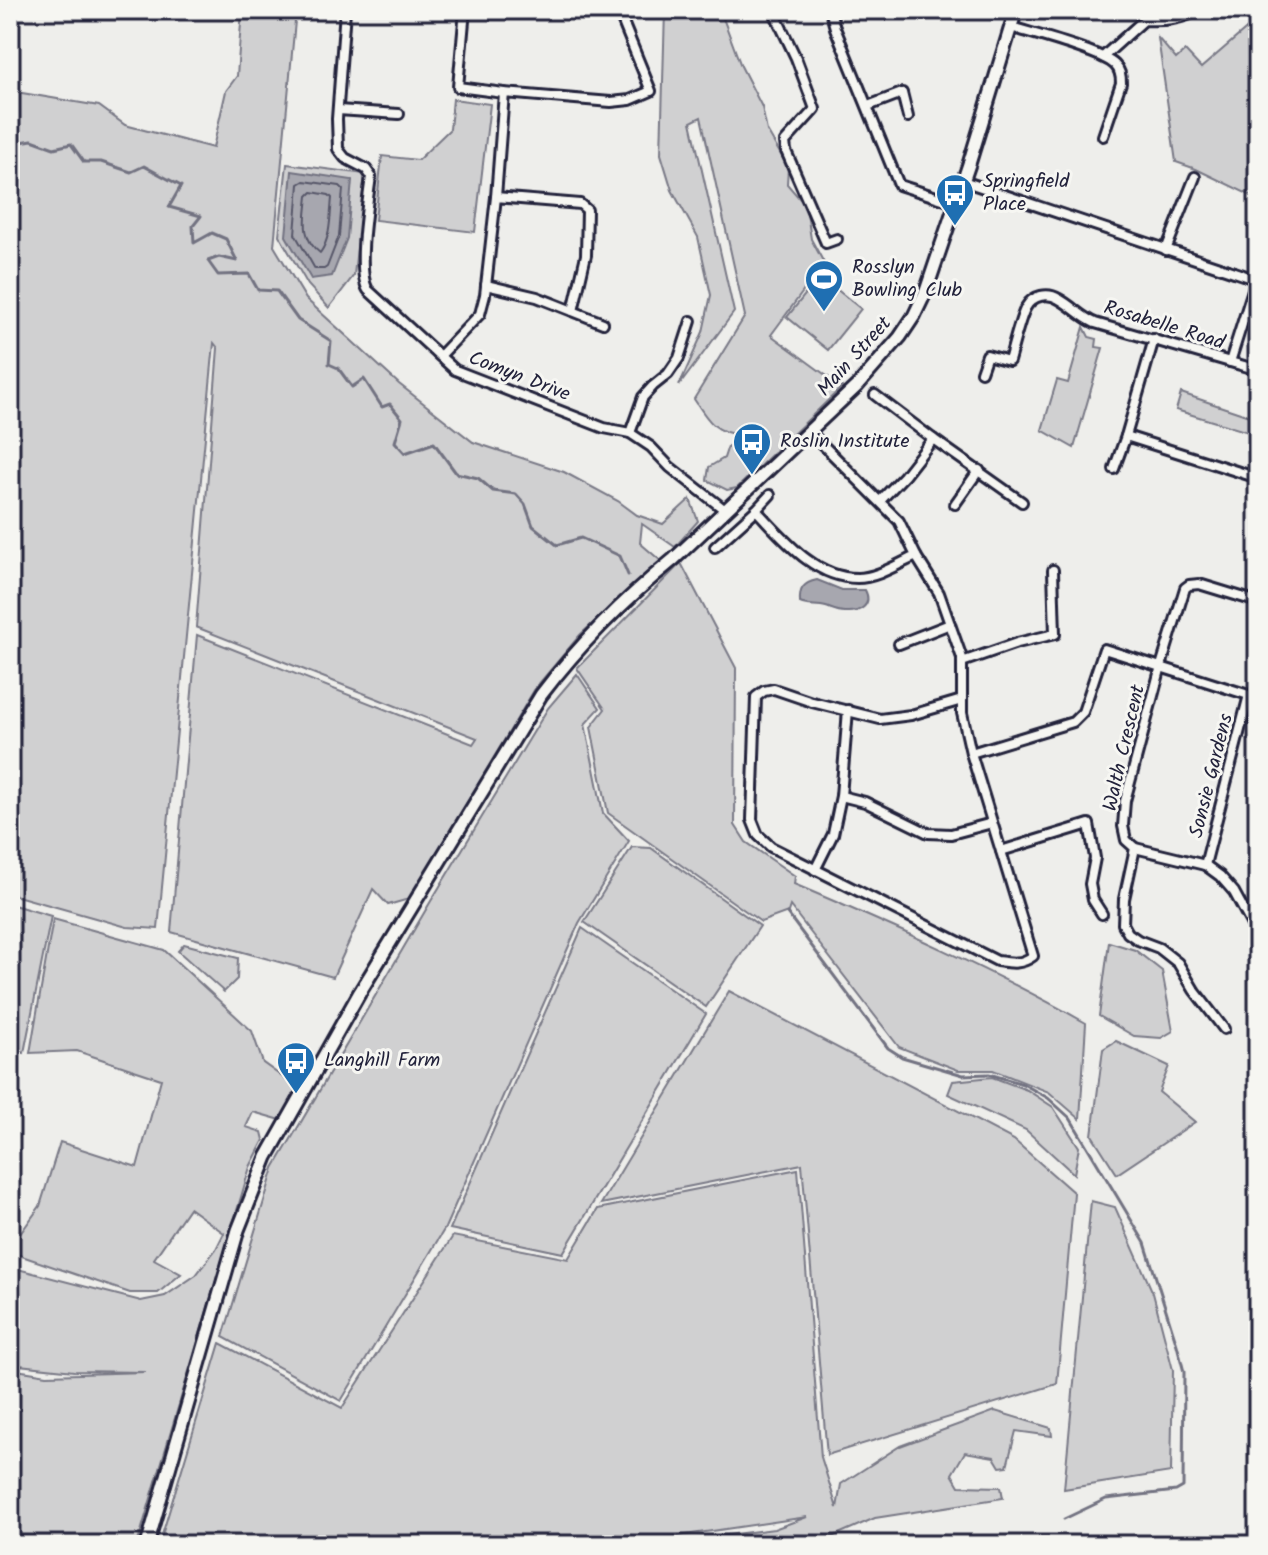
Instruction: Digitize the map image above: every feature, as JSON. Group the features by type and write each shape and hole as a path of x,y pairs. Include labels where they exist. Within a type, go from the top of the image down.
{"main road":[{"name":"Main Street","path":"147,1545 238,1230 267,1157 376,965 541,695 562,667 646,582 858,385 914,316 926,291 963,181 1016,10"}],"street":[{"path":"345,10 338,110 399,114"},
{"path":"465,10 458,87 611,102 630,100 651,91 618,10"},
{"path":"773,10 796,58 815,109 785,142 786,151 826,243 837,239"},
{"path":"830,10 899,185 955,203"},
{"path":"1103,57 1142,15 1172,20 1199,10"},
{"path":"1011,27 1103,57 1118,68 1121,83 1103,136"},
{"path":"440,356 480,314 496,197 504,93"},
{"path":"868,106 902,93 908,99 908,117"},
{"name":"Comyn Drive","path":"338,110 338,149 345,158 366,169 371,176 365,239 364,283 368,290 455,370 604,428 630,433 725,510"},
{"path":"1166,250 1195,177"},
{"path":"963,181 1257,280 1230,362"},
{"path":"496,197 580,204 587,210 586,255 573,311"},
{"path":"486,285 537,297 603,323"},
{"name":"Rosabelle Road","path":"981,372 987,355 1009,361 1026,307 1032,300 1049,294 1085,318 1258,370"},
{"path":"630,433 643,397 668,374 679,358 691,321"},
{"path":"1114,469 1154,339"},
{"path":"875,395 1022,502"},
{"path":"809,431 899,521 939,593 962,662 962,700 962,713 971,753 1033,956 1025,962 997,961 815,870 771,847 758,835 752,820 756,697 764,691 774,689 880,719 911,715 962,700"},
{"path":"1126,436 1258,478"},
{"path":"880,501 933,439"},
{"path":"955,504 979,470"},
{"path":"715,547 770,495"},
{"path":"756,510 801,556 836,573 857,578 874,575 916,556"},
{"path":"962,662 1055,634 1053,570"},
{"name":"Walth Crescent","path":"1224,1029 1178,963 1159,948 1128,933 1123,924 1124,899 1135,848 1126,840 1123,826 1125,801 1183,594 1189,585 1199,584 1258,602"},
{"path":"899,644 950,624"},
{"path":"971,753 1073,722 1083,712 1104,649 1253,697"},
{"name":"Sonsie Gardens","path":"1205,865 1253,697"},
{"path":"815,870 833,834 841,796 848,710"},
{"path":"841,796 865,802 928,833 951,834 992,823"},
{"path":"1001,851 1089,824 1095,858 1090,884 1093,900 1102,914"},
{"name":"Sonsie Gardens","path":"1135,848 1205,865 1234,892 1258,936"}],"shaded area":[{"path":"242,10 296,10 274,246 306,299 399,384 473,442 564,472 618,501 637,515 663,524 690,499 698,521 675,547 642,524 640,543 661,561 580,635 536,687 409,899 388,905 373,889 333,977 171,932 197,635 473,744 477,738 196,627 218,348 214,343 158,929 127,927 10,894 10,91 99,106 125,125 213,148 226,91 237,76"},
{"path":"665,10 720,10 741,66 762,107 767,131 788,167 787,184 806,206 811,239 824,263 771,335 842,387 737,488 727,490 707,480 709,467 724,458 728,446 742,442 742,435 719,429 694,399 745,316 701,117 691,122 734,312 679,386 703,332 711,295 698,237 672,190 661,154"},
{"path":"1258,19 1258,199 1176,162 1158,38 1176,59 1185,51 1201,68"},
{"path":"453,99 490,104 475,232 375,220 382,156 418,160 450,129"},
{"path":"287,164 365,174 354,275 329,308 308,285 279,235"},
{"name":"Rosslyn Bowling Club","path":"820,276 861,309 828,350 787,317"},
{"path":"1084,327 1089,337 1097,339 1096,347 1103,348 1074,448 1042,430 1057,380 1068,383"},
{"path":"1181,393 1258,419 1258,435 1176,410"},
{"path":"681,563 736,668 735,825 746,842 795,876 794,884 942,949 1086,1023 1080,1119 1049,1092 993,1070 958,1070 899,1047 790,906 788,912 761,922 608,813 591,727 605,709 577,668"},
{"path":"577,674 600,708 585,724 603,813 629,841 579,923 445,1228 341,1401 223,1337 274,1168 548,708"},
{"path":"632,847 651,848 760,926 706,1007 584,922"},
{"path":"10,904 51,916 24,1053 10,1049"},
{"path":"53,919 164,950 252,1031 263,1063 299,1089 281,1120 253,1112 246,1127 262,1132 264,1140 250,1167 137,1545 10,1545 10,1369 47,1375 146,1372 74,1371 10,1364 10,1267 141,1301 165,1296 196,1275 224,1233 189,1208 154,1259 181,1274 158,1293 130,1293 10,1252 40,1206 60,1142 137,1167 161,1079 77,1051 30,1053"},
{"path":"582,928 706,1014 563,1253 450,1229"},
{"path":"1109,942 1135,950 1162,971 1173,1031 1161,1038 1134,1036 1099,1016"},
{"path":"184,944 238,958 237,979 224,992 178,951"},
{"path":"729,991 1014,1140 1074,1193 1057,1384 827,1455 802,1164 601,1204"},
{"path":"1116,1041 1169,1066 1159,1092 1195,1122 1117,1174 1092,1135 1103,1049"},
{"path":"992,1077 1027,1090 1053,1107 1079,1147 1074,1174 1026,1130 948,1094 953,1081"},
{"path":"798,1169 821,1457 837,1508 841,1484 900,1446 995,1411 1051,1428 1052,1436 1016,1431 1007,1466 1000,1467 994,1457 965,1452 952,1474 959,1486 1001,1487 1003,1498 875,1518 807,1545 650,1545 774,1529 807,1517 617,1545 159,1545 220,1343 342,1408 453,1236 568,1259 598,1209"},
{"path":"1091,1201 1115,1207 1153,1293 1173,1370 1171,1472 1064,1489"}],"water":[{"path":"292,171 352,180 347,238 332,276 311,279 286,236"},
{"path":"817,580 842,590 865,590 866,604 856,611 845,612 800,603 803,587"}],"waterway":[{"path":"10,144 32,140 54,148 71,144 84,162 101,162 131,172 144,166 181,186 169,207 201,216 193,226 194,243 212,233 226,239 237,261 219,257 208,261 218,275 249,274 258,290 277,291 298,320 331,341 329,364 338,368 352,387 364,379 382,407 390,404 402,419 395,442 405,453 434,443 456,473 478,478 493,491 516,494 525,504 533,526 557,545 581,538 620,556 628,575"},
{"path":"787,913 888,1048 902,1057 963,1075 989,1074 1023,1084 1048,1098 1070,1118 1145,1243 1184,1372 1183,1487 1176,1491 1106,1499 1064,1519"}],"place":[{"name":"Springfield Place","path":"955,227"},
{"name":"Rosslyn Bowling Club","path":"824,313"},
{"name":"Roslin Institute","path":"752,476"},
{"name":"Langhill Farm","path":"296,1095"}]}
